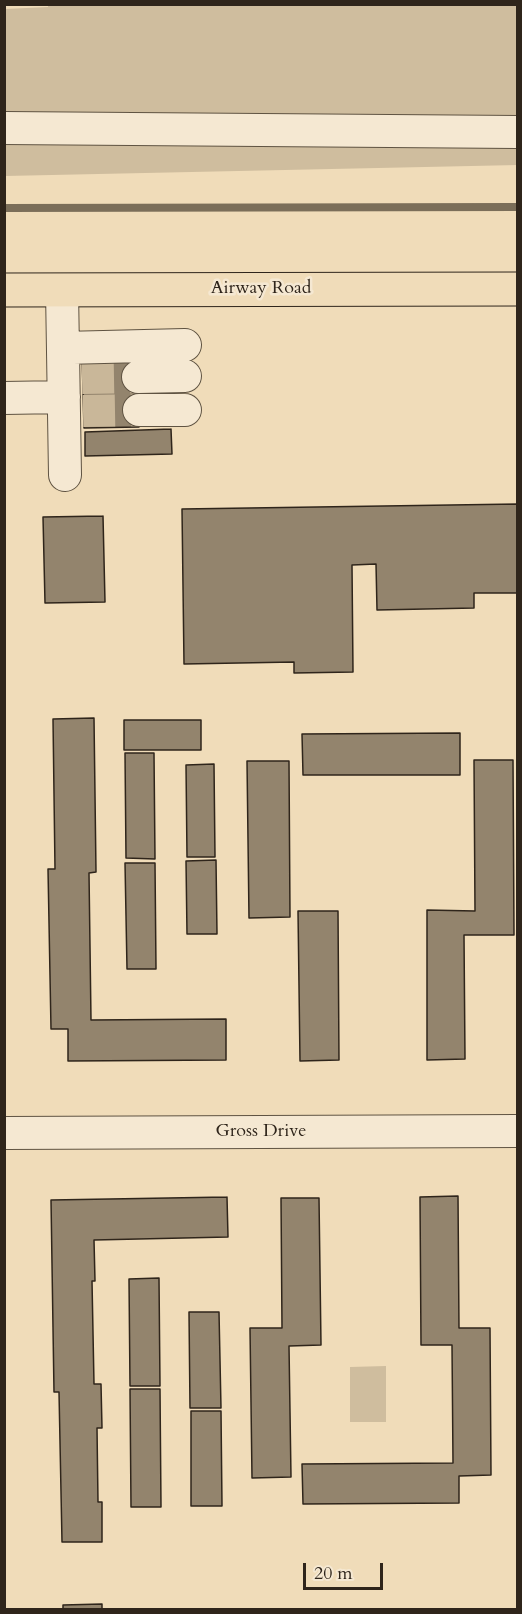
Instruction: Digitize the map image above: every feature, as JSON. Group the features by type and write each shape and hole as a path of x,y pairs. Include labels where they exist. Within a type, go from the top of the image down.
{"main road":[{"name":"Airway Road","path":"4,290 518,289"}],"street":[{"path":"4,128 518,132"},
{"path":"62,290 63,348 71,395 65,475"},
{"path":"63,348 184,345"},
{"path":"138,377 185,376"},
{"path":"4,398 71,395"},
{"path":"139,411 185,410"},
{"name":"Gross Drive","path":"4,1133 518,1131"}],"shaded area":[{"path":"48,4 517,5 517,120 5,122 5,9 48,7"},
{"path":"517,138 518,165 5,176 4,140"},
{"path":"386,1366 386,1422 350,1422 350,1367"}],"building":[{"path":"138,352 139,427 84,428 82,354"},
{"path":"171,429 172,454 85,456 85,432"},
{"path":"518,504 518,593 474,593 474,608 377,610 376,564 352,565 353,672 294,673 294,662 184,664 182,509"},
{"path":"103,516 105,602 45,603 43,517"},
{"path":"94,718 96,872 89,873 91,1020 226,1019 226,1060 68,1061 68,1029 51,1029 48,869 55,869 53,719"},
{"path":"124,720 201,720 201,750 124,750"},
{"path":"460,733 460,775 303,775 302,734"},
{"path":"125,753 154,753 155,859 126,858"},
{"path":"474,760 513,760 514,935 464,935 465,1059 427,1060 427,910 475,911"},
{"path":"247,761 289,761 290,917 249,918"},
{"path":"214,764 215,857 187,857 186,765"},
{"path":"216,860 217,934 187,934 186,861"},
{"path":"125,863 155,863 156,969 127,969"},
{"path":"298,911 338,911 339,1060 300,1061"},
{"path":"458,1196 459,1328 490,1328 491,1475 459,1476 459,1503 303,1504 302,1464 453,1463 452,1345 421,1345 420,1197"},
{"path":"227,1197 228,1237 94,1240 95,1281 92,1281 94,1384 101,1384 102,1428 97,1428 98,1502 102,1502 102,1542 62,1542 59,1392 54,1392 51,1200"},
{"path":"281,1198 319,1198 321,1345 289,1346 291,1477 252,1478 250,1328 282,1328"},
{"path":"159,1278 160,1386 130,1386 129,1279"},
{"path":"189,1312 219,1312 221,1408 190,1408"},
{"path":"130,1389 160,1389 161,1507 131,1507"},
{"path":"191,1411 221,1411 222,1506 191,1506"},
{"path":"102,1604 102,1610 63,1610 63,1605"}],"waterway":[{"path":"4,208 518,207"}],"tunnel":[{"path":"82,378 138,377"},
{"path":"83,411 139,410"}]}
